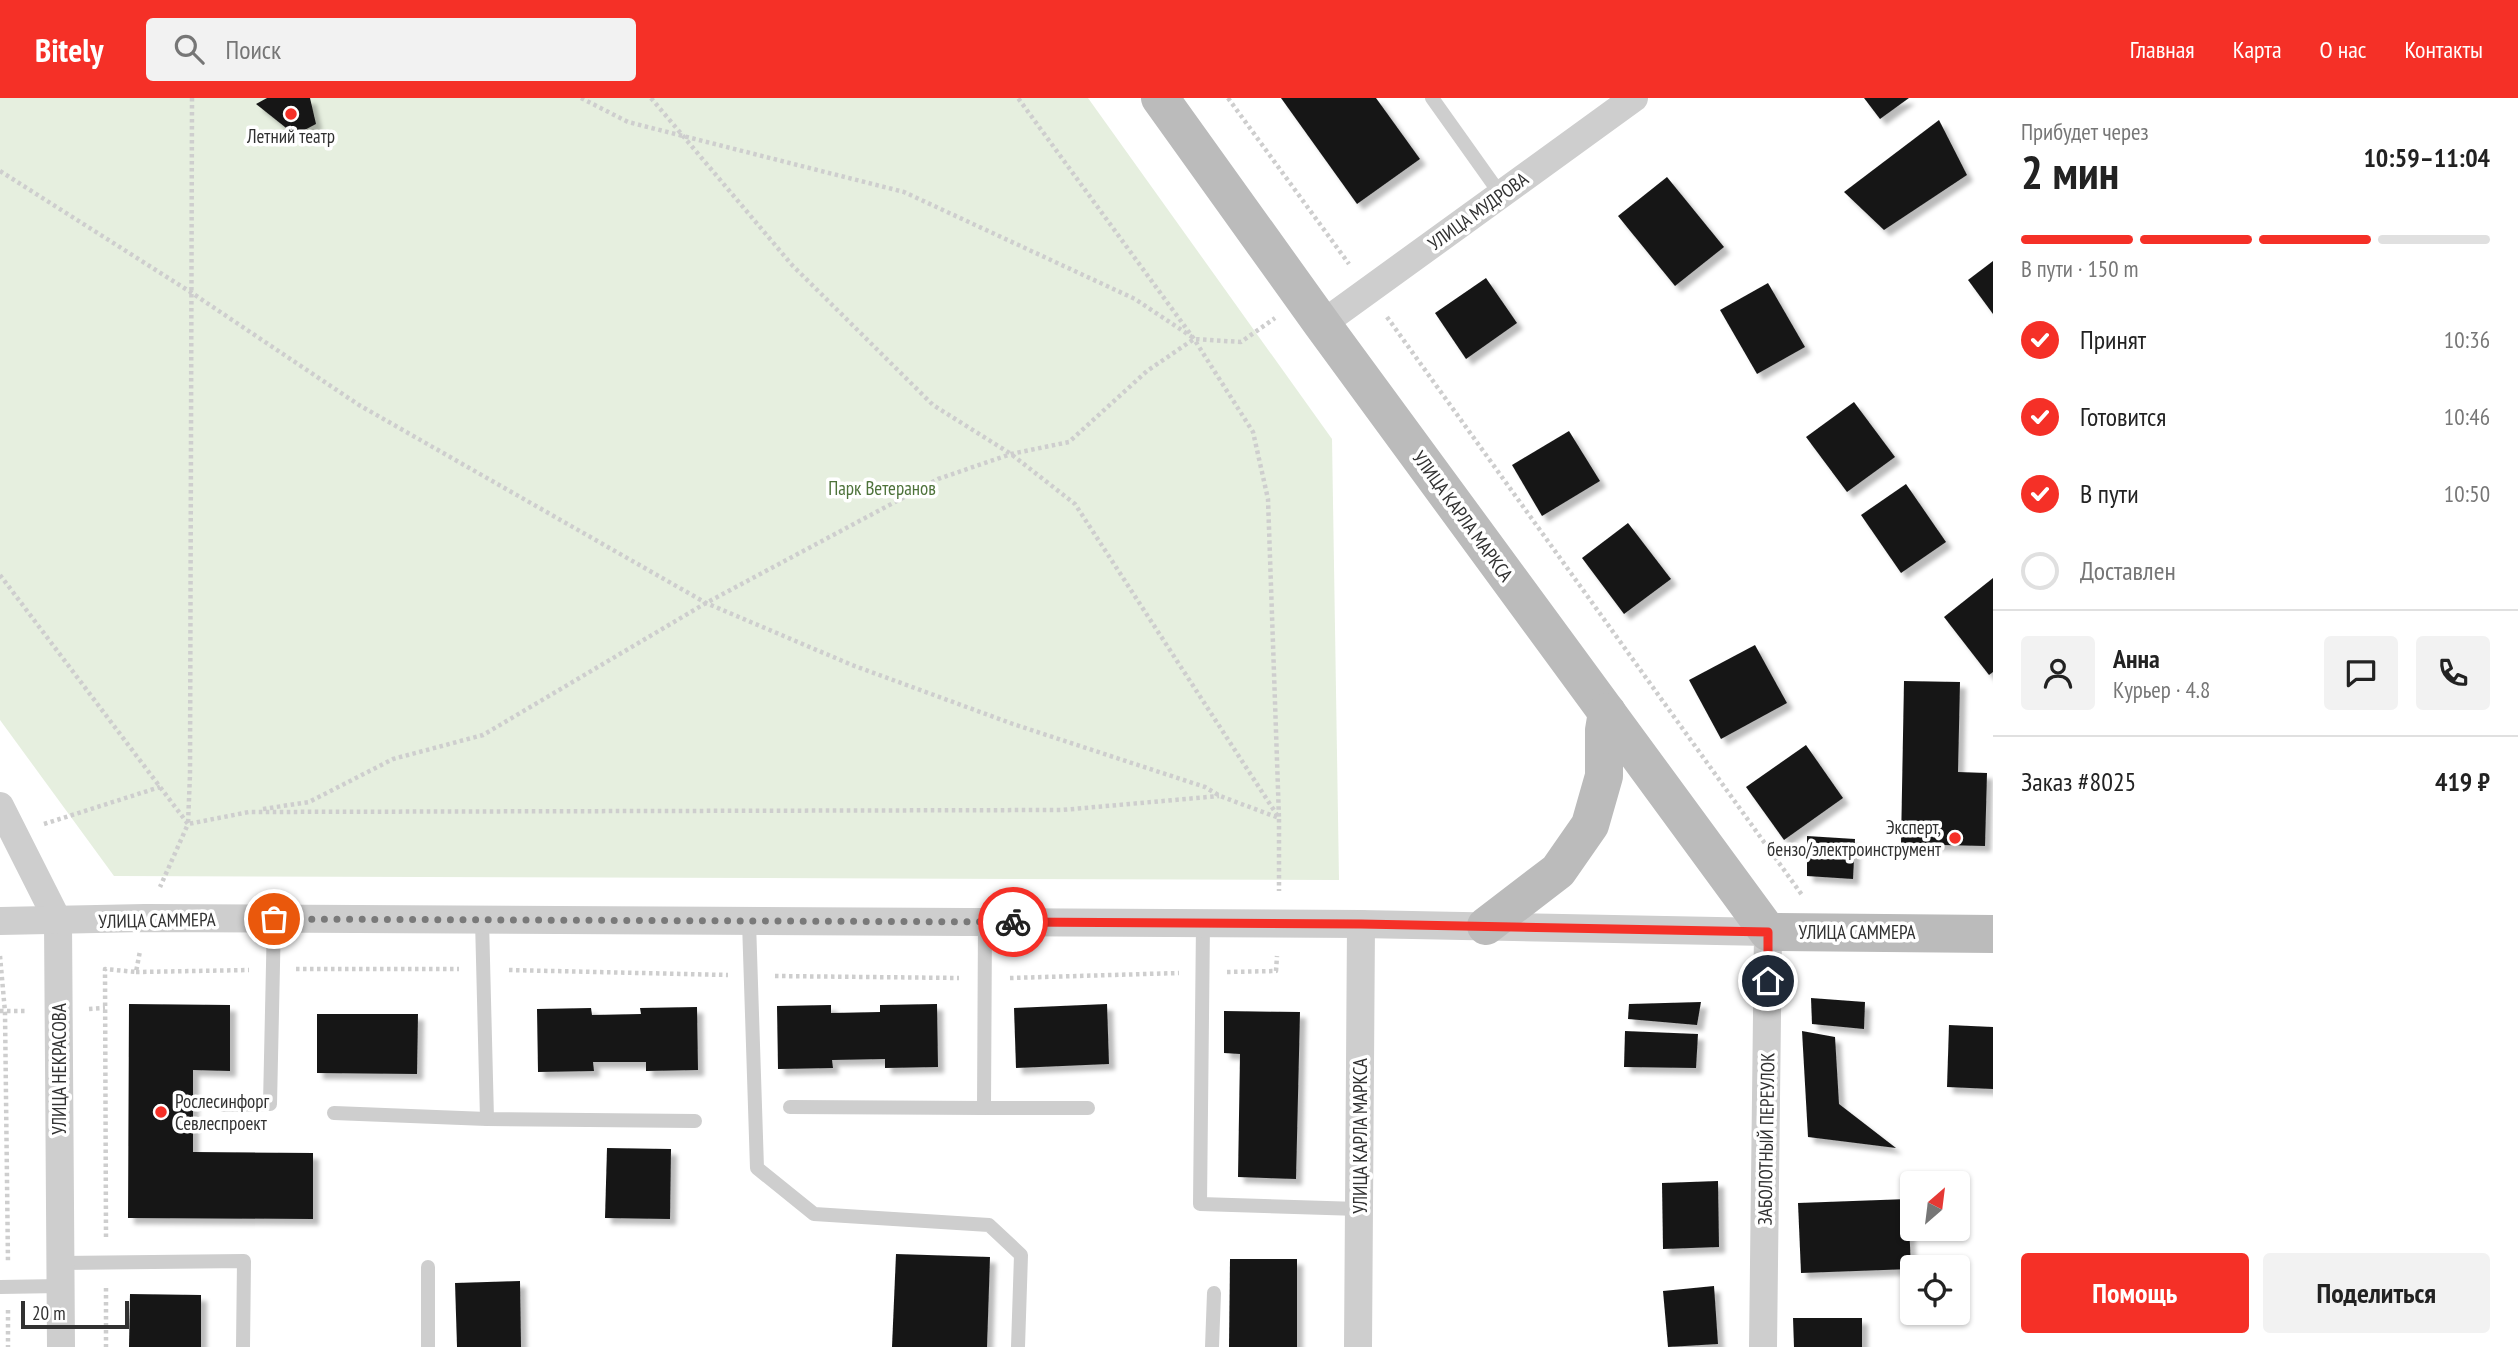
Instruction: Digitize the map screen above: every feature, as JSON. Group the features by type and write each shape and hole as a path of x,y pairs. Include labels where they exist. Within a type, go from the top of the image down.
{"street":[{"name":"УЛИЦА КАРЛА МАРКСА","path":"1160,98 1768,932"},
{"name":"УЛИЦА МУДРОВА","path":"1313,311 1368,291 1634,98"},
{"path":"1486,926 1558,871 1590,825 1604,776 1604,730 1607,712"},
{"name":"УЛИЦА НЕКРАСОВА","path":"0,806 58,921 61,1347"},
{"name":"УЛИЦА САММЕРА","path":"0,921 145,918 1361,924 1993,934"},
{"name":"УЛИЦА КАРЛА МАРКСА","path":"1358,1347 1361,924"},
{"name":"ЗАБОЛОТНЫЙ ПЕРЕУЛОК","path":"1763,1347 1768,932"}],"lane":[{"path":"1432,98 1501,195"},
{"path":"224,1105 270,1104 274,919"},
{"path":"482,920 487,1119"},
{"path":"749,922 757,1168 814,1214 989,1225 1021,1255 1018,1347"},
{"path":"984,1108 985,922"},
{"path":"1203,923 1200,1204 1359,1209"},
{"path":"790,1107 1088,1108"},
{"path":"334,1113 487,1119 695,1121"},
{"path":"4,1287 106,1262 244,1261 243,1347"},
{"path":"428,1268 428,1347"},
{"path":"1212,1347 1214,1293"}],"path":[{"path":"106,1347 105,969 136,972 145,918 188,824 192,98"},
{"path":"581,98 628,122 904,192 1135,299 1195,339 1241,342 1313,311"},
{"path":"651,98 792,265 933,405 1011,454 1075,504 1279,818"},
{"path":"1018,98 1195,339 1253,432 1268,499 1279,818 1279,924"},
{"path":"1228,98 1808,905"},
{"path":"0,171 192,293 359,405 706,603 852,665 1013,724 1205,787 1220,796 1279,818"},
{"path":"188,824 309,802 393,759 483,735 706,603 938,479 1011,454 1069,442 1147,371 1195,339"},
{"path":"0,575 188,824"},
{"path":"15,835 79,811 160,787"},
{"path":"249,812 1062,810 1220,796"},
{"path":"0,956 3,1012 4,1287 8,1347"}],"green space":[{"name":"Парк Ветеранов","path":"0,98 1088,98 1332,439 1339,880 114,876 0,720"}],"building":[{"name":"Летний театр","path":"267,98 310,98 316,124 295,135 256,104"},
{"path":"1281,98 1376,98 1420,159 1357,204"},
{"path":"1864,98 1909,98 1880,119"},
{"path":"1939,120 1967,175 1884,230 1844,192"},
{"path":"1667,177 1724,247 1675,286 1618,216"},
{"path":"1993,261 1993,314 1968,280"},
{"path":"1486,278 1517,323 1466,359 1435,313"},
{"path":"1768,283 1805,347 1757,374 1720,310"},
{"path":"1854,402 1895,457 1847,492 1806,437"},
{"path":"1569,431 1600,481 1542,516 1512,465"},
{"path":"1906,484 1946,542 1901,573 1861,515"},
{"path":"1628,523 1671,579 1624,614 1582,558"},
{"path":"1993,578 1993,672 1989,675 1944,617"},
{"path":"1755,645 1787,703 1721,739 1689,680"},
{"path":"1904,681 1960,682 1958,772 1987,773 1985,846 1901,844"},
{"path":"1806,745 1843,798 1784,840 1746,787"},
{"path":"1807,836 1855,839 1853,879 1807,876"},
{"path":"1811,998 1865,1002 1864,1029 1812,1024"},
{"path":"1701,1002 1697,1025 1628,1019 1629,1004"},
{"name":"Рослесинфорг Севлеспроект","path":"129,1004 230,1005 230,1071 193,1070 193,1152 313,1153 313,1219 128,1218"},
{"path":"937,1004 938,1067 885,1068 885,1059 832,1060 833,1068 778,1069 777,1006 831,1005 831,1013 880,1012 880,1005"},
{"path":"1107,1004 1109,1064 1016,1068 1014,1008"},
{"path":"697,1007 698,1070 646,1071 646,1062 593,1062 594,1071 538,1072 537,1009 591,1008 592,1015 641,1014 640,1008"},
{"path":"1224,1011 1300,1012 1296,1179 1238,1177 1240,1054 1224,1053"},
{"path":"317,1014 418,1014 417,1074 317,1073"},
{"path":"1949,1025 1993,1027 1993,1089 1947,1087"},
{"path":"1625,1031 1698,1034 1696,1068 1624,1067"},
{"path":"1802,1031 1835,1037 1839,1104 1896,1148 1808,1137"},
{"path":"607,1148 671,1149 670,1219 605,1218"},
{"path":"1718,1181 1719,1247 1663,1249 1662,1183"},
{"path":"1900,1199 1900,1241 1910,1241 1910,1255 1900,1255 1900,1269 1801,1273 1798,1203"},
{"path":"896,1254 990,1257 987,1347 892,1347"},
{"path":"1230,1259 1297,1259 1297,1347 1229,1347"},
{"path":"520,1281 521,1347 457,1347 455,1283"},
{"path":"1714,1286 1718,1344 1668,1347 1663,1291"},
{"path":"130,1294 201,1295 201,1347 129,1347"},
{"path":"1793,1318 1862,1318 1862,1347 1794,1347"}],"way so far":[{"path":"274,919 1013,922"}],"place":[{"name":"Летний театр","path":"291,114"},
{"name":"Эксперт, бензо/электроинструмент","path":"1955,838"},
{"name":"Рослесинфорг Севлеспроект","path":"161,1112"}],"route":[{"path":"1013,922 1361,924 1768,932 1768,981"}]}
